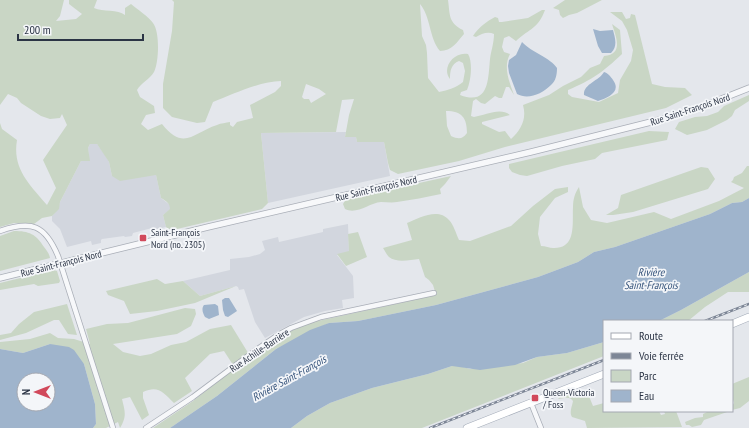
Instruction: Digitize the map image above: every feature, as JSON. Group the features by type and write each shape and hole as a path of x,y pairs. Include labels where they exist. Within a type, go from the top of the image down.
{"main road":[{"path":"733,324 749,317"},
{"path":"467,428 603,374"}],"street":[{"name":"Rue Saint-François Nord","path":"0,278 215,225 531,152 655,121 700,107 749,88"},
{"path":"0,231 24,226 36,228 41,230 49,237 53,243 113,428"},
{"name":"Rue Achille-Barrière","path":"146,428 193,397 256,350 291,328 321,317 434,293"},
{"path":"531,403 541,428"}],"shaded area":[{"path":"346,132 345,137 356,137 357,142 384,142 390,176 268,203 261,133"},
{"path":"90,144 97,144 105,155 109,162 112,176 156,175 161,198 170,205 171,209 163,215 166,227 157,229 152,228 133,233 132,236 102,239 101,243 92,245 91,241 67,247 60,229 52,221 52,216 58,209 60,202 81,161 89,161 88,148"},
{"path":"348,224 349,252 337,255 353,276 354,298 342,300 343,308 304,317 265,338 255,322 244,289 239,290 236,286 200,296 183,281 230,270 230,259 249,257 260,254 265,250 262,241 278,237 279,242 323,232 323,229"}],"green space":[{"path":"0,0 64,0 60,16 56,21 76,19 82,14 69,4 69,0 97,0 94,8 118,12 125,15 125,8 131,4 146,15 153,23 157,33 157,61 154,72 137,90 140,97 154,106 155,113 146,115 141,124 148,130 162,124 177,137 183,138 189,138 220,124 230,122 230,125 233,127 237,122 253,118 250,105 275,92 281,86 281,81 265,83 213,102 205,122 197,123 172,117 163,108 163,84 172,31 174,2 172,0 448,0 452,21 463,30 464,34 454,46 444,51 440,51 436,46 424,9 420,4 422,36 426,45 427,53 428,78 439,92 458,86 463,82 465,71 463,63 459,61 454,64 450,79 447,70 448,65 450,61 458,55 468,54 471,62 470,82 467,90 461,92 460,95 470,97 477,97 482,94 485,89 489,75 490,59 494,41 494,34 492,33 485,33 476,37 473,36 477,30 495,17 498,18 499,22 502,22 528,18 542,10 545,10 536,25 516,41 509,36 504,38 502,47 504,52 510,54 507,69 514,95 509,87 506,87 502,98 495,96 485,104 476,99 473,101 471,116 474,117 493,112 502,112 510,115 482,122 482,124 499,132 505,131 511,139 518,132 524,120 523,105 549,95 581,77 590,68 600,64 604,56 610,55 614,52 617,44 612,24 620,30 622,54 597,75 568,90 568,94 572,97 599,102 618,93 620,80 631,61 633,50 627,30 622,21 610,12 622,12 626,19 630,18 631,14 635,15 652,84 665,87 685,88 692,95 666,108 505,147 459,161 398,174 390,170 384,142 357,142 356,137 345,137 354,99 342,100 336,132 261,133 268,203 262,209 177,229 169,229 166,227 163,215 170,209 170,207 167,202 161,198 156,175 120,181 112,176 109,162 97,144 90,144 88,148 90,161 81,161 60,202 59,209 52,216 42,218 34,224 14,223 0,227 0,123 2,129 17,140 17,160 20,168 29,183 47,205 56,188 43,160 67,125 62,114 60,118 50,119 41,116 21,103 17,98 8,94 0,105","holes":["306,84 319,89 326,94 311,103 309,99 304,99 302,97","446,111 456,112 465,119 467,133 462,138 451,136 447,126"]},
{"path":"565,0 602,0 577,13 563,18 560,15 559,10 553,8"},
{"path":"749,95 749,101 735,110 732,116 707,130 687,135 675,129 679,122 718,112 724,106"},
{"path":"649,131 669,132 667,140 602,153 595,159 562,166 527,176 512,172 509,168 509,164"},
{"path":"747,166 749,166 749,198 742,202 732,203 710,214 615,247 594,252 578,262 538,277 436,305 358,321 329,323 276,349 217,396 170,428 153,428 193,401 235,368 224,351 210,354 185,378 192,391 174,403 160,391 153,389 148,390 143,392 143,398 149,415 142,420 130,397 122,399 125,414 120,428 118,422 106,428 93,428 96,424 95,404 84,364 50,344 23,353 0,349 0,342 30,339 50,333 58,338 74,339 90,344 86,329 107,324 128,323 185,308 195,309 196,314 191,326 177,334 113,344 123,352 140,356 151,354 171,345 186,342 210,329 231,325 250,356 289,331 313,322 436,295 433,285 425,277 419,259 403,261 395,260 389,257 383,248 412,240 407,223 423,216 439,214 445,216 452,224 459,240 470,241 511,226 555,189 568,187 568,192 555,198 540,217 538,234 541,246 553,248 561,247 570,240 572,234 573,201 579,187 583,207 591,220 607,223 654,212 671,219 719,201 744,188 731,182 734,177 742,173"},
{"path":"701,167 708,168 715,179 708,189 633,212 606,215 618,208 621,195"},
{"path":"451,176 440,189 441,194 395,202 381,202 354,211 345,209 343,204 346,199"},
{"path":"14,231 24,232 35,236 47,251 50,258 0,271 0,236"},
{"path":"358,232 367,257 346,266 337,254 349,251 348,234"},
{"path":"53,270 57,271 60,281 59,283 38,286 34,284 0,290 0,283"},
{"path":"749,272 749,292 728,292 705,307 689,320 661,320"},
{"path":"157,279 165,284 183,281 200,296 236,286 195,303 157,311 130,314 124,301 108,295 106,291"},
{"path":"67,304 77,335 68,334 59,320 54,320 26,333 0,340 0,335 11,333 19,324 34,312"},
{"path":"603,342 603,356 422,428 291,428 307,416 330,403 372,388 428,374 452,366 460,366 470,369 523,363 537,357 567,353"},
{"path":"749,377 749,401 740,408 733,410 734,403 733,384"},
{"path":"586,389 593,406 603,403 603,412 660,412 661,415 665,414 664,412 676,412 682,427 587,428 585,421 572,417 572,399 558,398 567,393 583,395"},
{"path":"707,412 727,412 704,420 701,425 692,427 686,425 685,422 703,417 703,414"}],"water":[{"path":"593,29 600,31 613,30 615,48 611,53 602,53 598,46"},
{"path":"522,42 530,49 550,61 557,68 554,82 543,91 530,96 521,96 517,94 509,73 509,60 516,55"},
{"path":"604,72 607,73 613,80 616,88 615,91 598,101 584,95 586,88"},
{"name":"Rivière Saint-François","path":"749,198 749,272 661,320 603,320 603,342 567,353 537,357 515,365 480,370 452,366 428,374 372,388 330,403 307,416 291,428 170,428 217,396 276,349 310,330 329,323 358,321 436,305 538,277 578,262 594,252 615,247 710,214 732,203 742,202"},
{"path":"229,298 237,311 228,317 225,316 223,310 222,300"},
{"path":"215,304 218,306 219,315 209,319 205,317 202,310 203,306"},
{"path":"50,344 69,347 74,350 84,364 95,404 96,424 93,428 0,428 0,349 23,353"}],"railway":[{"path":"708,320 749,304"},
{"path":"430,428 603,360"}],"place":[{"name":"Saint-François Nord (no. 2305)","path":"143,238"},
{"name":"Queen-Victoria / Foss","path":"535,398"}]}
